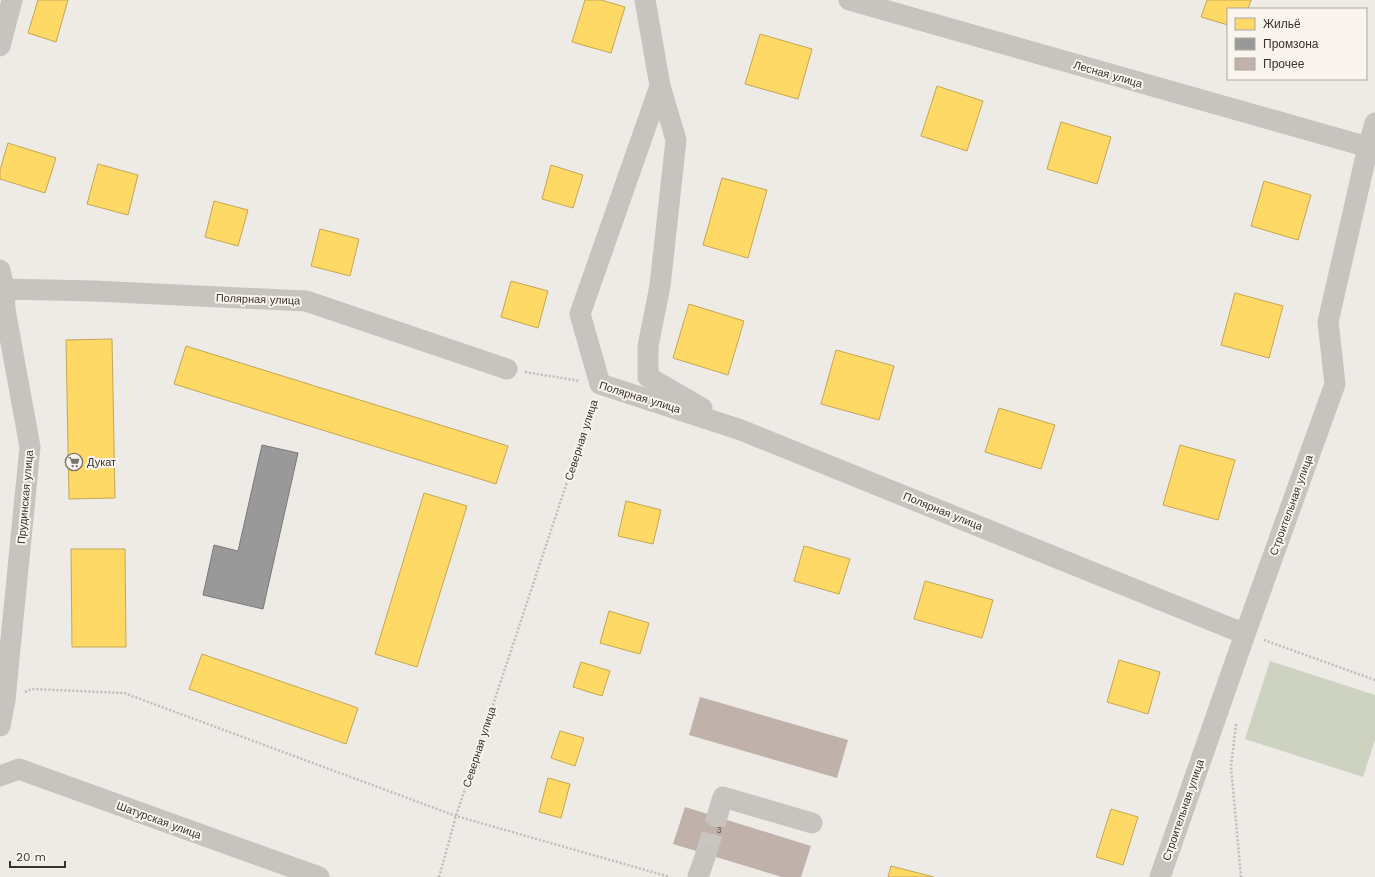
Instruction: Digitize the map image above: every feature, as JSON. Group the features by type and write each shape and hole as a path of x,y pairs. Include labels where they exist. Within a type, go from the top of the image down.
{"street":[{"path":"0,46 12,0"},
{"path":"645,0 660,86 676,140 660,286 648,346 648,377 741,430"},
{"name":"Лесная улица","path":"849,0 1368,147"},
{"path":"600,384 580,314 660,86"},
{"name":"Строительная улица","path":"1160,877 1335,384 1328,322 1368,147 1375,123"},
{"name":"Полярная улица","path":"2,279 94,291 306,301 507,369"},
{"name":"Прудинская улица","path":"0,726 5,700 30,447 5,310 2,279"},
{"name":"Полярная улица","path":"600,384 741,430 1245,634"},
{"name":"Шатурская улица","path":"0,776 19,769 319,877"},
{"path":"717,817 723,797 812,823"},
{"path":"698,877 706,854"}],"path":[{"name":"Полярная улица","path":"507,369 600,384"},
{"name":"Северная улица","path":"439,877 456,816 600,384"},
{"path":"1245,634 1375,680"},
{"path":"5,700 32,689 124,693 456,816 670,877"},
{"path":"1236,720 1231,766 1241,877"}],"green space":[{"path":"1270,661 1375,695 1375,740 1363,777 1245,739"}],"building: Жильё":[{"path":"38,0 68,0 56,42 28,33"},
{"path":"585,0 601,0 625,7 611,53 572,42"},
{"path":"1207,0 1251,0 1248,8 1227,8 1227,25 1201,17"},
{"path":"760,34 812,49 798,99 745,84"},
{"path":"937,86 983,101 967,151 921,136"},
{"path":"1061,122 1111,137 1097,184 1047,169"},
{"path":"8,143 56,158 45,193 0,179 0,170"},
{"path":"98,164 138,175 128,215 87,204"},
{"path":"551,165 583,175 573,208 542,199"},
{"path":"722,178 767,190 748,258 703,245"},
{"path":"1264,181 1311,195 1298,240 1251,226"},
{"path":"214,201 248,210 238,246 205,237"},
{"path":"320,229 359,239 350,276 311,266"},
{"path":"511,281 548,291 538,328 501,317"},
{"path":"1235,293 1283,306 1269,358 1221,345"},
{"path":"689,304 744,321 728,375 673,358"},
{"path":"112,339 115,498 69,499 66,340"},
{"path":"186,346 508,446 496,484 174,384"},
{"path":"836,350 894,366 879,420 821,404"},
{"path":"999,408 1055,425 1041,469 985,452"},
{"path":"1180,445 1235,460 1218,520 1163,505"},
{"path":"424,493 467,506 417,667 375,654"},
{"path":"626,501 661,510 653,544 618,536"},
{"path":"804,546 850,559 839,594 794,581"},
{"path":"71,549 125,549 126,647 72,647"},
{"path":"925,581 993,600 982,638 914,619"},
{"path":"609,611 649,623 640,654 600,643"},
{"path":"202,654 358,708 346,744 189,689"},
{"path":"1119,660 1160,672 1148,714 1107,702"},
{"path":"581,662 610,671 602,696 573,687"},
{"path":"560,731 584,738 575,766 551,758"},
{"path":"548,778 570,784 561,818 539,812"},
{"path":"1111,809 1138,817 1123,865 1096,857"},
{"path":"891,866 934,877 888,877"}],"building: Промзона":[{"path":"262,445 298,453 263,609 203,595 214,545 238,551"}],"building: Прочее":[{"path":"700,697 848,740 837,778 689,735"},
{"path":"685,807 811,846 801,877 782,877 673,844"}],"tunnel":[{"path":"706,854 717,817"}],"place":[{"name":"Дукат","path":"74,462"}]}
